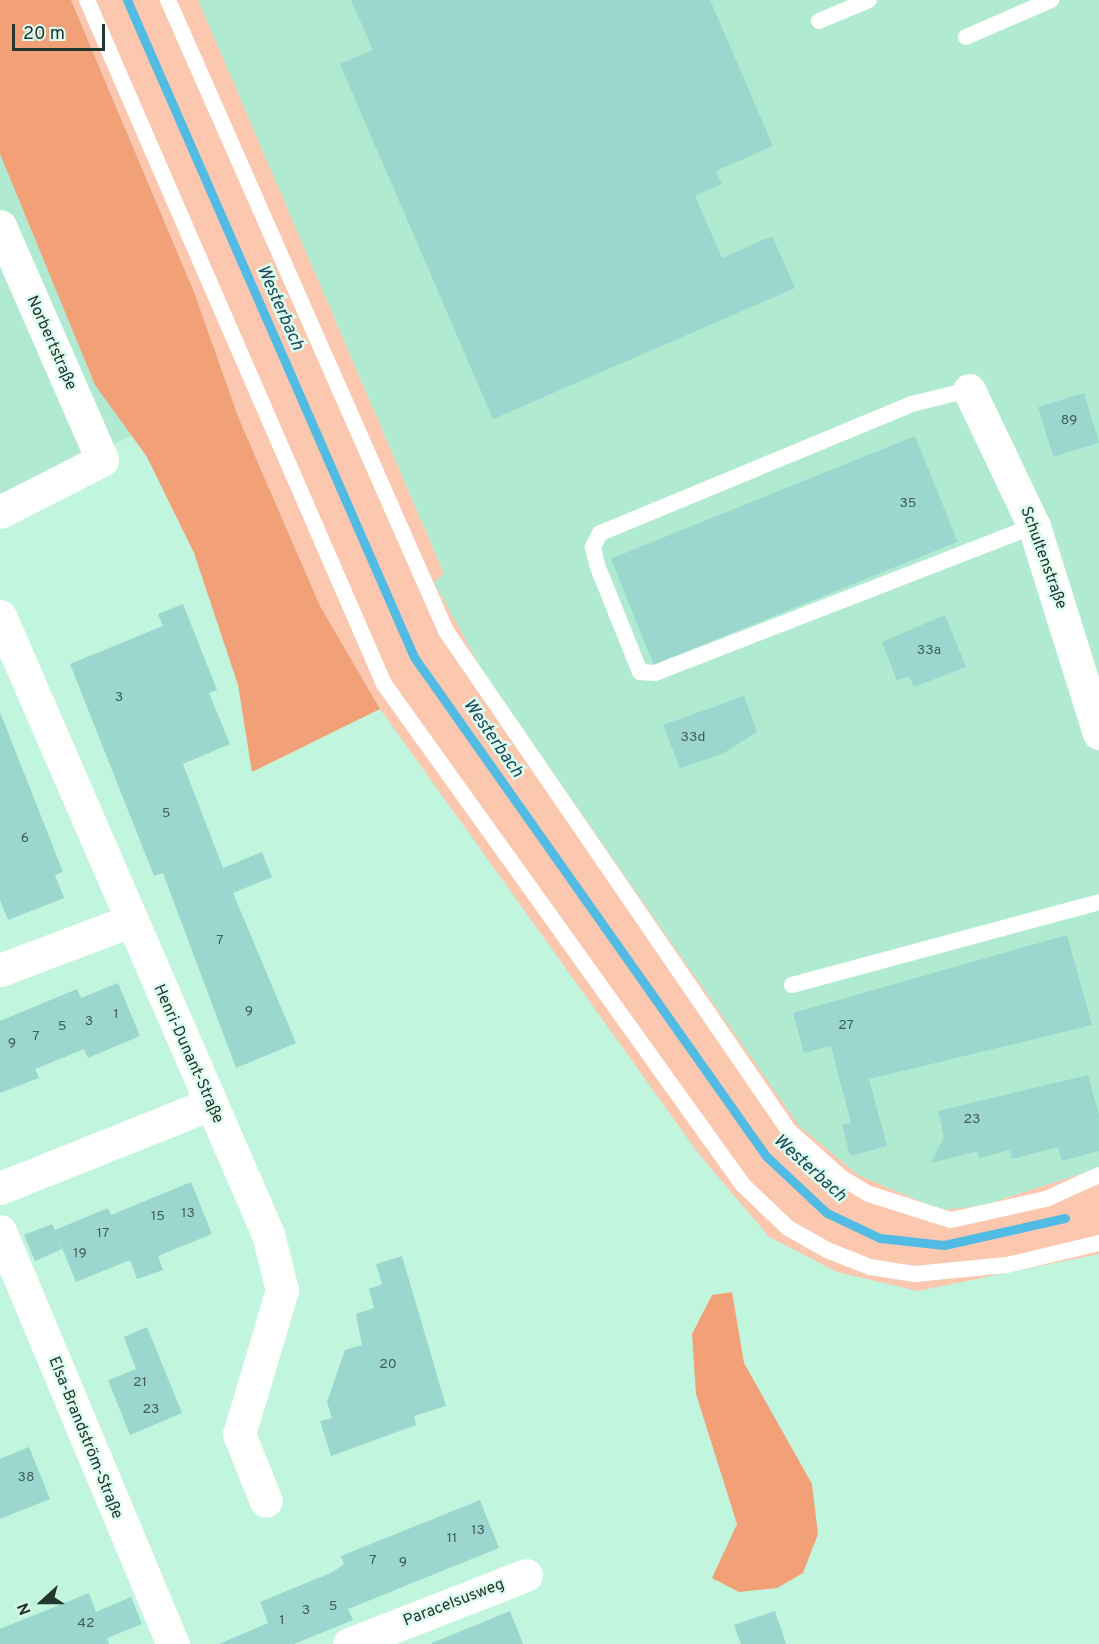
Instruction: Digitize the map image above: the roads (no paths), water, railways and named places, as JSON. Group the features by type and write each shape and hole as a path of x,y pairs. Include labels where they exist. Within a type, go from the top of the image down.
{"street":[{"name":"Norbertstraße","path":"0,226 102,460 0,512"},
{"name":"Schultenstraße","path":"969,390 1034,526 1099,734"},
{"name":"Henri-Dunant-Straße","path":"0,616 130,921 268,1234 282,1290 239,1434 266,1501"},
{"path":"0,970 130,921"},
{"path":"0,1188 210,1104"},
{"name":"Elsa-Brandström-Straße","path":"0,1231 173,1644"},
{"name":"Paracelsusweg","path":"349,1644 526,1575"}],"lane":[{"path":"87,0 384,684 743,1185 788,1228 827,1250 904,1272 959,1273 1099,1243"},
{"path":"168,0 446,632 789,1131 842,1178 869,1194 951,1220 1036,1202 1099,1175"},
{"path":"819,21 868,0"},
{"path":"966,37 1052,0"},
{"path":"969,390 912,404 600,533 593,547 597,565 640,672 655,673 1034,526"},
{"path":"792,985 1099,902"}],"waterway":[{"name":"Westerbach","path":"127,0 414,657 766,1156 827,1213 880,1238 944,1245 1065,1218"}]}
